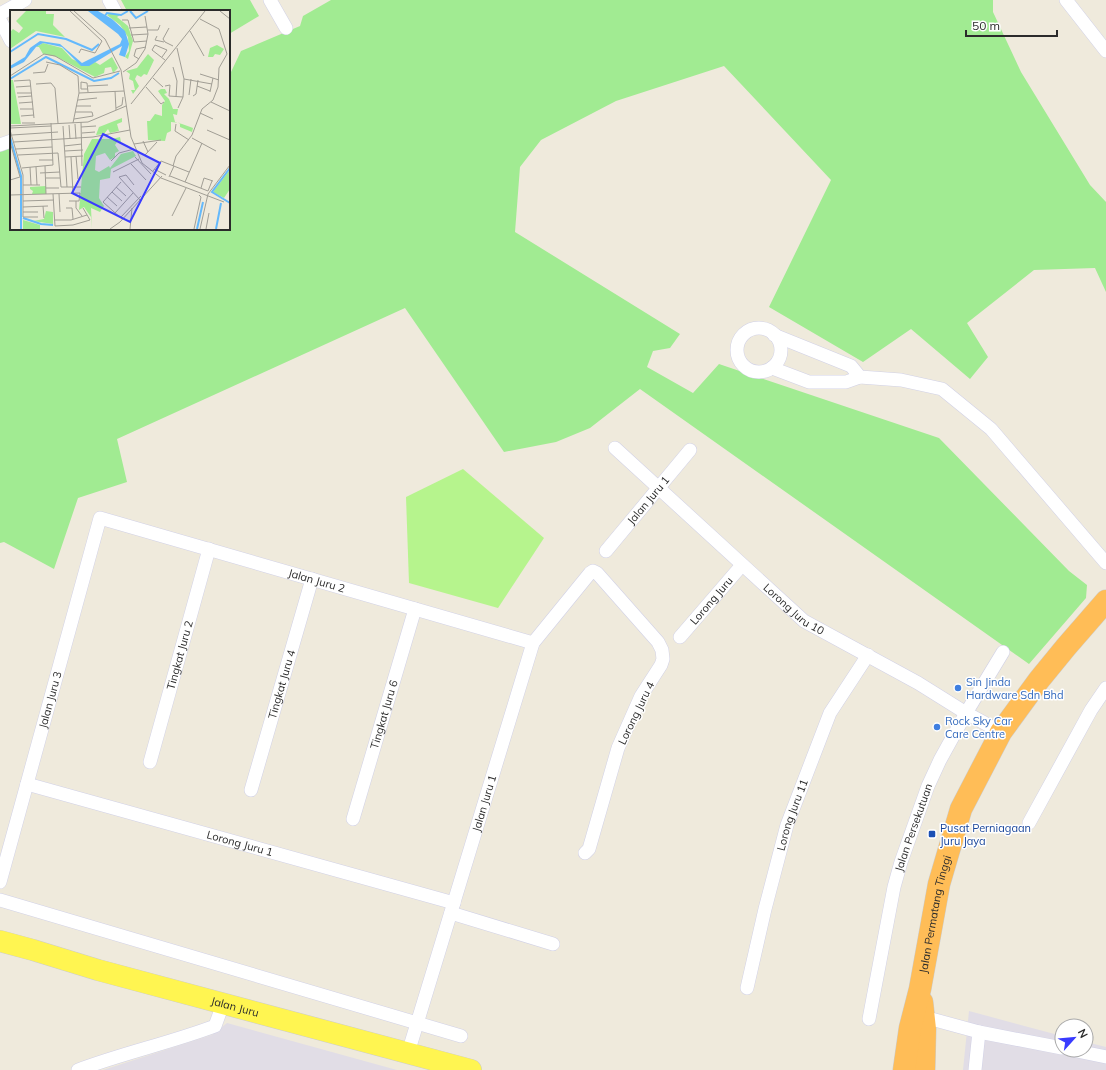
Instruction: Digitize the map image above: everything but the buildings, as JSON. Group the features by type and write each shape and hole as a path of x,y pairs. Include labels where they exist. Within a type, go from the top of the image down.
{"highway":[{"name":"Jalan Permatang Tinggi","path":"904,1070 910,1028 920,989 939,884 962,809 1002,732 1039,680 1106,601"},
{"name":"Jalan Permatang Tinggi","path":"920,989 925,1030 924,1070"}],"main road":[{"name":"Jalan Juru","path":"0,941 98,970 470,1070"}],"street":[{"path":"0,14 25,0"},
{"path":"109,0 114,10"},
{"path":"270,0 286,28"},
{"path":"1066,0 1106,51"},
{"path":"0,20 10,39"},
{"path":"0,146 10,141"},
{"path":"774,334 778,341 780,355 772,368 759,372 751,371 745,368 737,355 737,348 743,335 749,330 756,328 764,329 851,366 860,377"},
{"path":"772,368 809,382 846,382 860,377 902,380 942,390 991,429 1106,563"},
{"name":"Lorong Juru 10","path":"615,448 804,621 918,683 966,713 1002,732"},
{"name":"Jalan Juru 1","path":"606,551 690,450"},
{"name":"Jalan Juru 2","path":"100,518 533,643"},
{"name":"Jalan Juru 3","path":"0,882 100,518"},
{"name":"Tingkat Juru 2","path":"150,762 209,549"},
{"name":"Lorong Juru","path":"680,637 742,565"},
{"name":"Jalan Juru 1","path":"408,1053 533,643 593,571"},
{"name":"Lorong Juru 4","path":"585,853 589,849 618,748 641,696 661,664 663,658 662,650 658,642 597,573 593,571"},
{"name":"Tingkat Juru 4","path":"251,790 312,579"},
{"name":"Tingkat Juru 6","path":"353,819 415,609"},
{"name":"Jalan Persekutuan","path":"868,1019 894,887 901,862 928,786 940,760 966,713 1004,652"},
{"name":"Lorong Juru 11","path":"747,988 765,909 787,825 830,713 868,656"},
{"path":"1029,823 1091,710 1106,688"},
{"name":"Lorong Juru 1","path":"27,784 452,908 553,944"},
{"path":"0,900 461,1036"},
{"path":"78,1070 108,1059 187,1036 215,1026 223,1004"},
{"path":"924,1016 979,1032 1054,1046"},
{"path":"975,1070 979,1032"},
{"path":"1094,1055 1106,1058"}],"shaded area":[{"path":"969,1011 1054,1034 1054,1058 1094,1058 1094,1044 1106,1047 1106,1070 963,1070"},
{"path":"227,1023 397,1070 103,1070 212,1035"}],"green space":[{"path":"121,0 250,0 259,16 230,33 230,10 126,10"},
{"path":"331,0 993,0 993,12 1021,72 1090,185 1106,202 1106,292 1095,268 1034,270 967,323 988,357 970,379 911,329 863,362 769,307 831,180 724,66 616,101 541,140 520,167 515,232 680,334 670,348 653,351 647,367 693,393 719,364 939,438 1069,571 1087,585 1086,598 1029,664 640,389 590,428 556,442 504,452 405,308 117,439 127,482 78,498 54,569 4,542 0,543 0,151 10,146 10,230 230,230 230,73 241,51 300,26 303,16"},
{"path":"463,469 544,538 498,608 409,583 406,497"}],"place":[{"name":"Sin Jinda Hardware Sdn Bhd","path":"958,688"},
{"name":"Rock Sky Car Care Centre","path":"937,727"},
{"name":"Pusat Perniagaan Juru Jaya","path":"932,834"}]}
